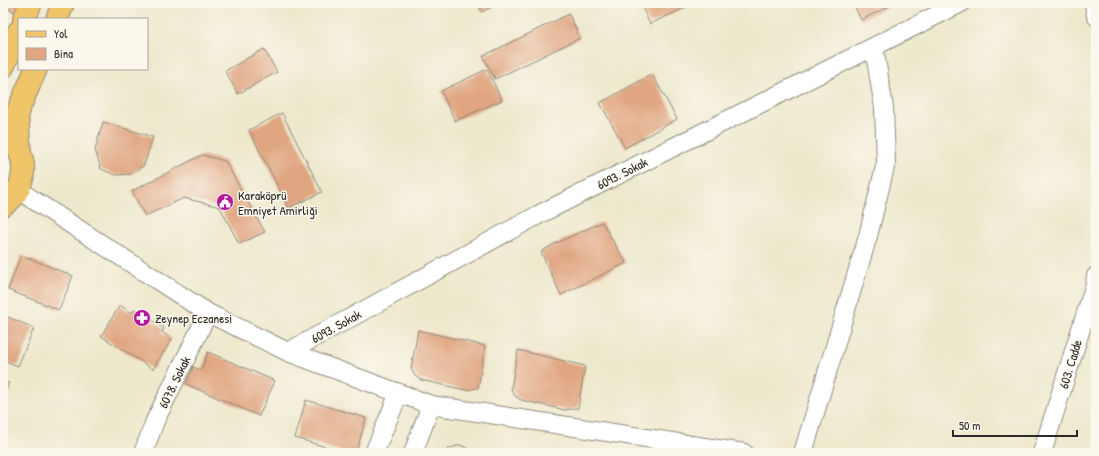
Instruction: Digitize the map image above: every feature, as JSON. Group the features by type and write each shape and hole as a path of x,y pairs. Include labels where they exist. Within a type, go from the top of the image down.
{"main road":[{"path":"24,18 32,3"},
{"path":"56,18 63,3"},
{"path":"3,67 18,33"},
{"path":"20,153 17,113 36,70"},
{"path":"3,134 13,142 20,153 24,165 23,178 10,198"}],"street":[{"name":"6093. Sokak","path":"288,352 538,215 961,3"},
{"path":"1094,3 1096,16"},
{"path":"803,453 868,236 886,163 884,108 874,47"},
{"path":"10,198 208,313 288,352 399,394 431,405 744,453"},
{"name":"603. Cadde","path":"1042,453 1096,281"},
{"name":"6078. Sokak","path":"143,453 155,421 208,313"},
{"path":"374,453 399,394"},
{"path":"414,453 431,405"}],"building":[{"path":"3,3 23,3 16,12 3,7"},
{"path":"478,3 499,3 482,12"},
{"path":"640,3 695,3 650,24"},
{"path":"853,3 896,3 861,20"},
{"path":"569,14 580,38 495,79 483,56"},
{"path":"264,49 277,72 238,94 225,71"},
{"path":"487,69 502,100 455,121 441,91"},
{"path":"652,74 677,119 625,148 600,103"},
{"path":"282,113 322,192 289,208 249,130"},
{"path":"103,122 153,137 144,165 131,174 116,175 101,169 95,150"},
{"name":"Karaköprü Emniyet Amirliği","path":"202,155 225,161 265,232 239,244 220,207 184,198 145,216 132,191"},
{"path":"602,222 626,263 561,295 541,252 552,245"},
{"path":"21,255 73,276 59,310 8,290"},
{"path":"120,305 132,313 134,309 164,328 162,332 172,339 153,369 101,336"},
{"path":"3,315 34,328 18,366 3,360"},
{"path":"418,330 485,346 478,388 465,390 421,380 415,376 411,369"},
{"path":"518,350 585,366 578,408 565,410 521,400 515,396 511,389"},
{"path":"208,352 275,381 259,416 186,384 193,367 201,370"},
{"path":"3,381 9,383 3,398"},
{"path":"306,400 366,418 356,453 347,453 295,438"},
{"path":"460,445 478,453 446,453 448,449"}],"place":[{"name":"Karaköprü Emniyet Amirliği","path":"225,202"},
{"name":"Zeynep Eczanesi","path":"142,318"}]}
